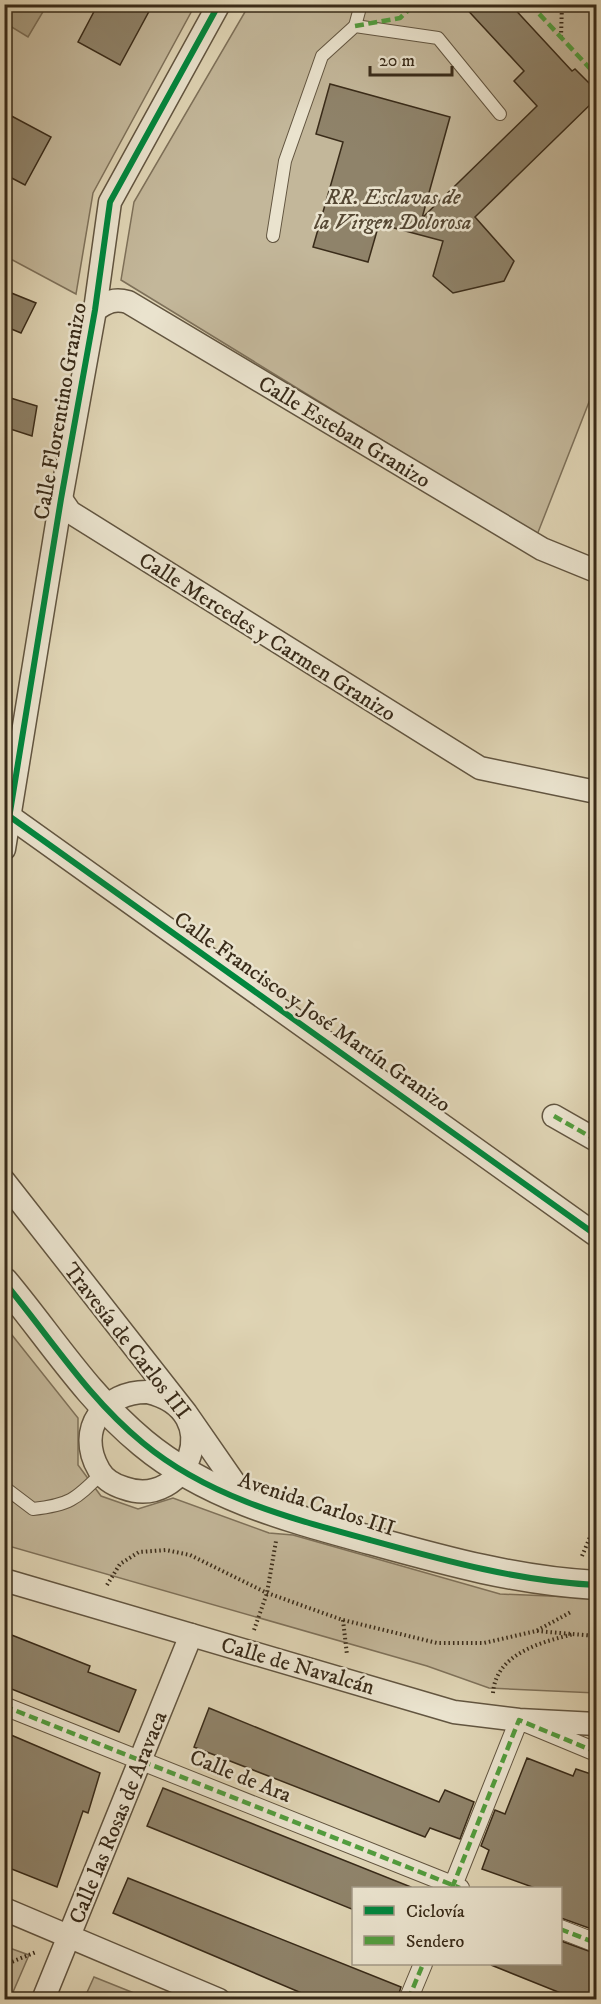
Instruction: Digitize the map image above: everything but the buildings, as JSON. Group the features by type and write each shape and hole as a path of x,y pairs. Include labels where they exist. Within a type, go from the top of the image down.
{"street":[{"name":"Calle Florentino Granizo","path":"4,849 61,499 95,310 110,202 219,4"},
{"name":"Calle Esteban Granizo","path":"95,310 107,302 118,299 128,302 542,549 597,572"},
{"name":"Calle Mercedes y Carmen Granizo","path":"61,499 70,512 480,768 597,792"},
{"name":"Calle Francisco y José Martín Granizo","path":"9,816 597,1235"},
{"path":"554,1116 597,1140"},
{"name":"Travesía de Carlos III","path":"4,1181 186,1413 247,1501"},
{"name":"Avenida Carlos III","path":"4,1282 79,1380 104,1408 142,1443 179,1471 215,1489 283,1516 468,1568 533,1580 597,1585"},
{"path":"148,1392 171,1401 186,1413 193,1428 192,1452 165,1487 141,1492 121,1487 101,1474 92,1453 91,1436 96,1419 104,1408 128,1393 148,1392"},
{"name":"Calle de Navalcán","path":"4,1580 349,1679 454,1712 519,1720 597,1724"},
{"name":"Calle las Rosas de Aravaca","path":"43,2000 191,1635"},
{"name":"Calle de Ara","path":"4,1706 453,1887"},
{"path":"455,1887 519,1720 597,1752"},
{"path":"4,1909 219,2000"},
{"path":"562,1929 597,1943"},
{"path":"408,2000 423,1965"}],"lane":[{"path":"273,236 285,160 322,56 355,27 361,4"},
{"path":"355,27 438,38 500,114"},
{"path":"4,1487 33,1509 56,1506 77,1498 101,1474"}],"path":[{"path":"561,37 562,4"},
{"path":"580,1561 597,1523"},
{"path":"248,1650 267,1593 276,1539"},
{"path":"96,1607 120,1564 139,1552 166,1550 190,1555 267,1593 343,1620 437,1643 484,1643 536,1631 572,1611"},
{"path":"343,1620 349,1679"},
{"path":"536,1631 597,1636"},
{"path":"491,1717 494,1683 507,1660 543,1642 574,1634"}],"green space":[{"path":"4,5 195,5 93,193 76,294 5,256"},
{"name":"RR. Esclavas de la Virgen Dolorosa","path":"249,5 596,5 596,397 591,397 537,535 121,280 134,202"},
{"path":"4,1325 78,1418 78,1465 101,1496 138,1509 173,1498 269,1533 293,1535 500,1594 596,1598 596,1693 489,1688 427,1666 5,1545"},
{"path":"4,1946 29,1955 10,1999 5,1999"},
{"path":"94,1977 149,1999 84,1999"}],"shaded area":[{"path":"16,4 47,5 28,37 5,23"}],"marked path":[{"path":"355,26 400,18 415,4"},
{"path":"530,4 596,75"},
{"path":"554,1116 596,1140"},
{"path":"4,1706 457,1887"},
{"path":"452,1887 519,1720 596,1752"},
{"path":"562,1930 596,1943"},
{"path":"408,2000 423,1965"}],"cycle path":[{"path":"4,849 61,499 95,310 110,202 219,4"},
{"path":"9,816 596,1235"},
{"path":"4,1282 70,1366 123,1425 168,1462 222,1492 280,1514 340,1532 482,1569 538,1579 596,1585"}]}
